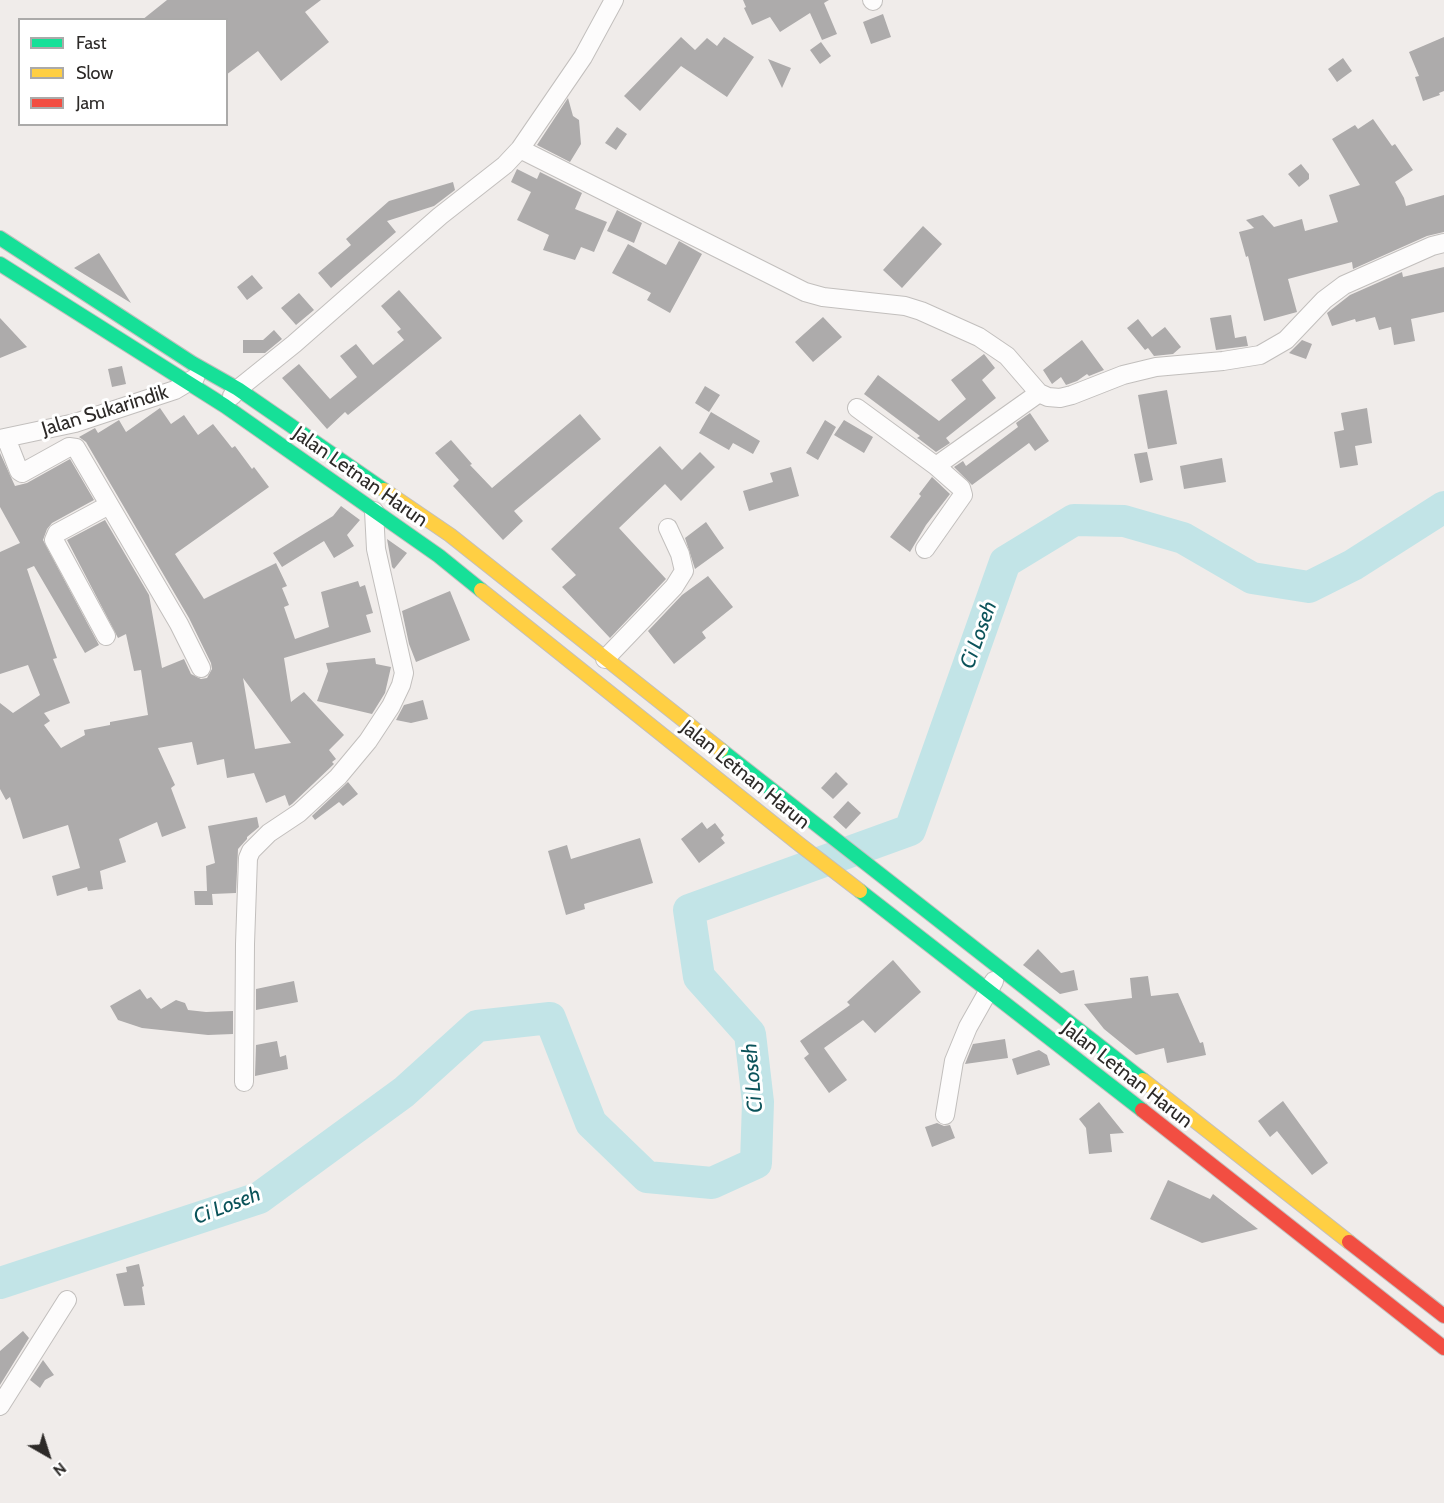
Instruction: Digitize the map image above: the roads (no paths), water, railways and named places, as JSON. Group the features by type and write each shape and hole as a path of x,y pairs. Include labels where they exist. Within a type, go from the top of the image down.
{"main road":[{"name":"Jalan Letnan Harun","path":"0,238 238,389 450,535 814,824 1444,1316"},
{"name":"Jalan Letnan Harun","path":"0,264 225,406 439,556 799,844 927,941 1442,1343"}],"street":[{"path":"225,406 238,389 294,344 440,216 505,165 520,149 583,57 614,0"},
{"path":"520,149 805,292 823,297 905,306 979,337 1007,356 1039,393 1060,398 1140,370 1260,355 1286,340 1324,300 1344,285 1432,246 1444,243"},
{"name":"Jalan Sukarindik","path":"3,439 75,423 175,390 205,370"},
{"path":"936,466 1039,393"},
{"path":"857,408 936,466 961,488 963,495 925,549"},
{"path":"3,439 22,473 69,447 76,448 179,624 201,668"},
{"path":"106,636 54,540 57,533 109,505"},
{"path":"244,1082 245,944 250,851 269,833 299,813 338,777 368,741 391,705 401,686 404,673 376,549 374,511"},
{"path":"606,659 674,587 684,571 680,554 668,528"},
{"path":"945,1115 954,1061 988,989 1002,969"},
{"path":"2,1403 67,1300"}],"waterway":[{"name":"Ci Loseh","path":"0,1283 259,1198 404,1092 477,1026 550,1018 591,1123 647,1177 712,1183 756,1163 758,1102 750,1034 699,977 689,910 910,830 1005,562 1074,520 1124,521 1183,538 1252,578 1309,587 1353,565 1444,507"}]}
